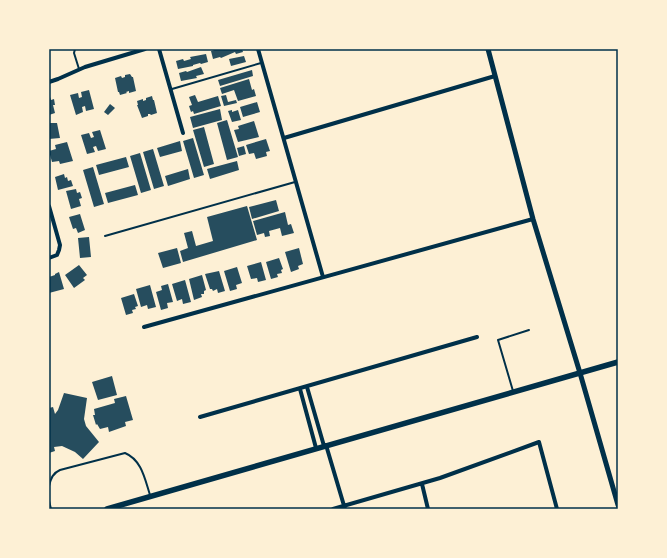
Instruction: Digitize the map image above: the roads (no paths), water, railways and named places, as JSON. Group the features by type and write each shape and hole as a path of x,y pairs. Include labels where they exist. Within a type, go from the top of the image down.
{"main road":[{"path":"107,509 618,362"}],"street":[{"path":"49,82 79,69 146,49"},
{"path":"159,49 183,133"},
{"path":"258,49 323,277"},
{"path":"488,49 533,219 580,373 618,506"},
{"path":"284,138 495,76"},
{"path":"49,206 60,245 58,254 49,258"},
{"path":"144,327 533,219"},
{"path":"200,417 477,337"},
{"path":"307,386 345,507"},
{"path":"300,389 316,448"},
{"path":"333,509 345,507 422,484 539,442 557,509"},
{"path":"422,484 428,509"}],"lane":[{"path":"75,49 74,53 79,69"},
{"path":"170,90 262,63"},
{"path":"105,236 296,182"},
{"path":"513,392 498,340 529,330"},
{"path":"49,486 55,472 125,453 135,460 140,467 150,496"},
{"path":"49,501 51,509"}]}
